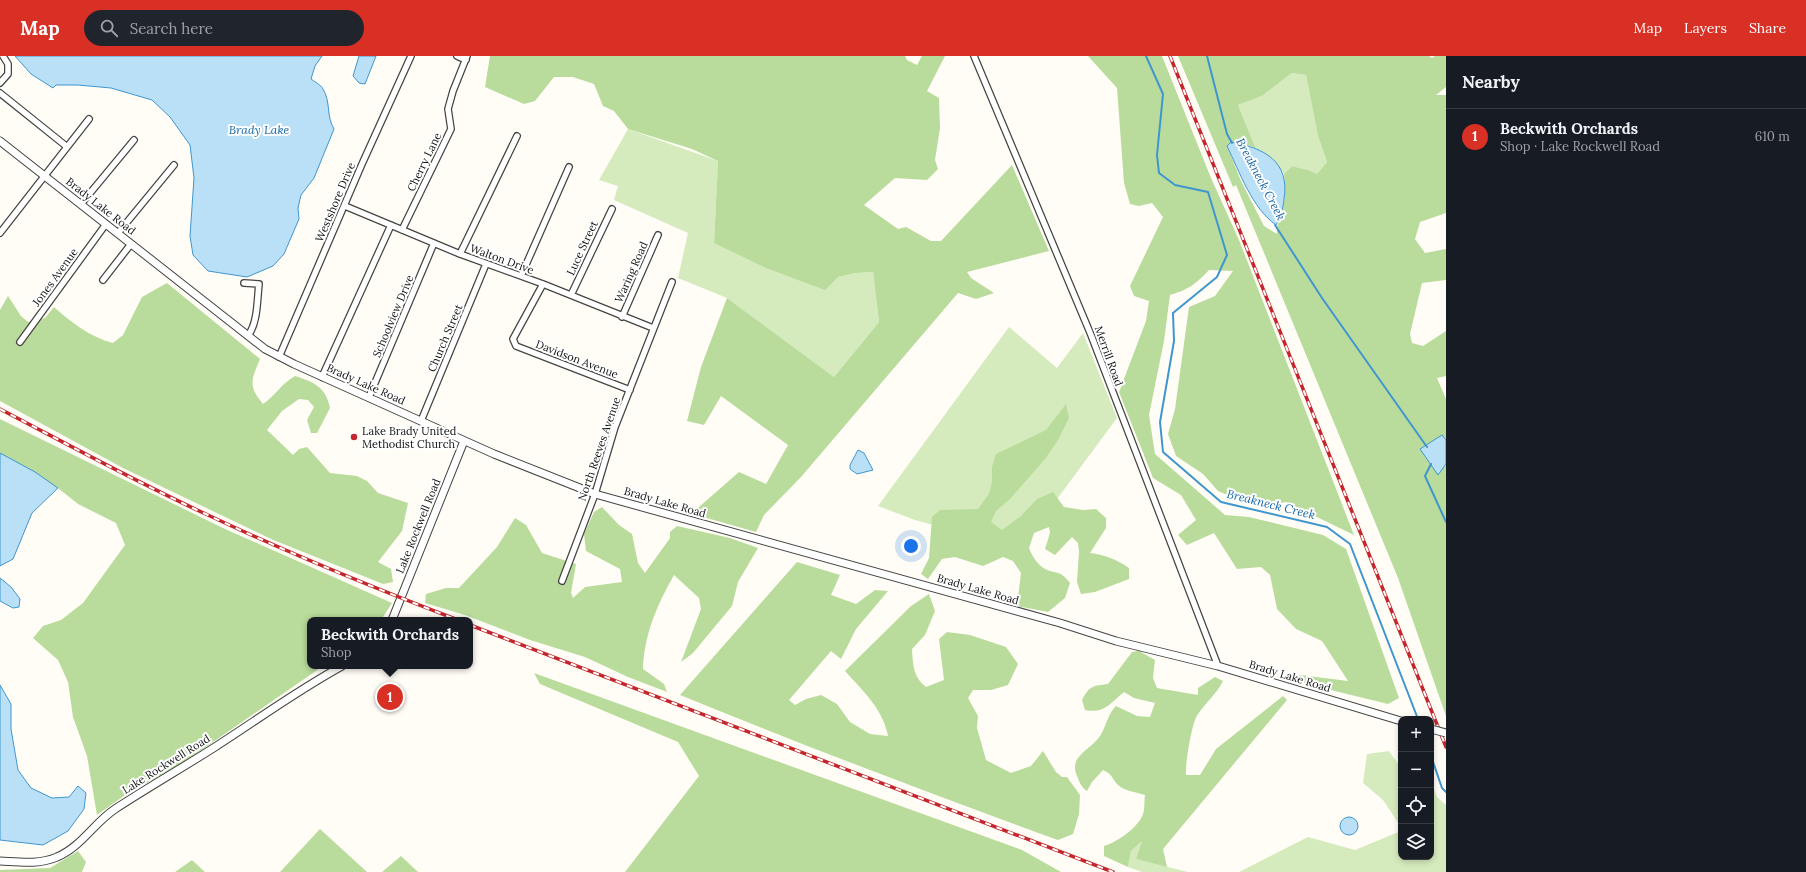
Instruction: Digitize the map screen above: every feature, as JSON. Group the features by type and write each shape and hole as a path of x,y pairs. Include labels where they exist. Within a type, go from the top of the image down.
{"street":[{"path":"0,83 8,74 8,64 3,56"},
{"name":"Westshore Drive","path":"279,357 411,56"},
{"path":"457,56 467,58"},
{"name":"Merrill Road","path":"974,56 1091,335 1218,666"},
{"name":"Cherry Lane","path":"402,230 451,129 448,109 453,91 467,58"},
{"path":"0,93 66,146"},
{"path":"0,233 66,146 89,119"},
{"path":"460,254 517,136"},
{"path":"81,204 134,140"},
{"name":"Brady Lake Road","path":"0,141 248,336 279,357 531,470 595,494 1060,623 1116,641 1218,666 1398,720"},
{"path":"118,233 174,165"},
{"path":"521,276 569,166"},
{"name":"Walton Drive","path":"345,206 460,254 543,284 622,317 653,328"},
{"name":"Luce Street","path":"571,295 612,209"},
{"name":"Jones Avenue","path":"20,342 106,224"},
{"path":"322,377 391,225"},
{"name":"Waring Road","path":"622,317 658,235"},
{"name":"Schoolview Drive","path":"370,397 434,243"},
{"path":"103,280 131,244"},
{"name":"Church Street","path":"422,421 486,264"},
{"name":"North Reeves Avenue","path":"562,580 595,494 605,457 653,328 672,282"},
{"path":"244,283 259,284 256,316 251,332 248,336"},
{"name":"Davidson Avenue","path":"543,284 513,339 516,346 630,390"},
{"name":"Lake Rockwell Road","path":"393,617 464,441"},
{"name":"Lake Rockwell Road","path":"0,861 34,862 53,859 62,854 79,843 108,814 215,747 274,707 337,669"},
{"path":"1434,730 1446,733"}],"green space":[{"path":"490,56 905,56 907,60 917,65 922,56 945,56 927,91 939,98 940,128 935,160 938,169 927,180 895,178 864,205 898,229 906,227 931,241 941,241 1012,165 1049,251 967,272 971,278 994,293 976,299 958,293 801,477 764,515 756,532 696,515 699,507 739,472 766,484 788,445 721,396 704,425 687,421 701,367 727,298 834,377 879,322 873,272 856,273 838,277 825,290 766,268 714,243 718,161 692,149 628,129 614,111 603,106 594,84 573,77 554,77 535,101 524,104 485,87"},
{"path":"1088,56 1162,56 1211,178 1239,240 1354,535 1286,502 1256,507 1218,491 1203,474 1176,456 1168,434 1175,409 1189,307 1215,296 1233,271 1209,270 1191,286 1170,295 1164,341 1149,415 1155,454 1225,515 1249,517 1323,535 1346,549 1399,698 1388,704 1282,678 1300,675 1348,681 1322,641 1296,629 1277,609 1270,575 1261,567 1237,569 1214,533 1187,545 1178,535 1196,520 1181,495 1153,478 1119,392 1146,321 1149,301 1134,296 1130,286 1163,217 1152,203 1139,206 1130,204 1124,183 1117,88"},
{"path":"1178,56 1429,56 1432,58 1435,56 1446,56 1446,87 1436,95 1446,95 1446,213 1420,222 1415,239 1425,253 1446,249 1446,280 1422,283 1410,334 1412,343 1423,346 1446,331 1446,376 1437,378 1446,399 1446,716 1398,578 1236,185 1233,187","holes":["1292,73 1306,75 1318,136 1327,162 1317,174 1292,166 1284,174 1285,184 1283,208 1277,227 1277,234 1264,226 1241,181 1227,146 1231,142 1251,146 1256,149 1238,105 1262,96"]},
{"path":"1292,73 1306,75 1318,136 1327,162 1317,174 1292,166 1284,174 1271,157 1256,149 1238,105 1262,96"},
{"path":"628,129 718,161 714,243 838,277 856,273 873,272 879,322 834,377 727,298 678,278 688,233 614,200 618,186 599,180"},
{"path":"167,283 260,359 252,382 255,392 263,404 286,382 295,376 318,386 326,395 330,408 317,433 311,433 307,420 314,407 308,400 299,399 282,411 267,430 293,455 299,449 307,447 330,473 357,476 367,481 378,493 408,503 402,531 378,562 391,569 393,582 383,584 271,539 123,468 0,401 0,310 8,296 21,316 28,322 45,318 54,307 82,329 113,343 123,335 142,297"},
{"path":"1009,327 1057,368 1083,333 1117,418 1020,549 915,520 878,506"},
{"path":"1066,404 1069,418 1058,440 1045,459 1010,499 996,511 991,522 1002,530 1021,516 1037,499 1053,492 1064,507 1083,510 1096,509 1106,518 1106,528 1090,553 1110,558 1129,568 1129,579 1095,592 1081,594 1077,582 1079,552 1078,543 1072,537 1055,555 1045,549 1050,533 1049,527 1034,533 1029,548 1035,560 1042,567 1049,571 1061,574 1070,583 1065,598 1048,612 1017,606 1021,573 1013,561 1003,557 983,566 955,557 942,559 928,579 921,574 929,558 932,517 940,510 978,509 989,494 992,482 992,467 996,454 1046,430"},
{"path":"0,419 225,529 392,603 383,617 307,617 307,669 319,669 177,767 128,793 97,815 87,756 73,717 68,682 58,660 33,638 43,626 61,620 83,603 125,545 116,523 78,504 58,488 0,454"},
{"path":"602,507 619,525 632,534 638,563 645,573 670,538 670,532 677,526 730,538 758,548 738,582 732,606 693,653 681,662 701,609 699,598 674,575 652,620 646,644 643,669 664,684 667,692 628,677 585,657 530,640 473,617 425,603 426,594 446,588 459,588 497,547 515,518 526,525 542,553 576,564 571,593 573,598 585,587 622,582 620,569 586,551 584,534 594,512"},
{"path":"797,562 840,575 831,595 856,604 875,590 888,591 856,629 841,659 831,651 789,700 795,705 806,699 821,695 837,704 850,722 870,734 888,736 882,717 877,709 845,671 911,606 929,594 935,611 925,635 912,649 914,670 918,679 926,687 944,680 939,639 947,632 970,635 1006,647 1018,664 1008,685 991,690 973,690 968,698 978,716 977,728 986,760 1011,773 1031,766 1043,751 1056,772 1062,777 1067,777 1080,795 1079,814 1073,834 1058,840 774,733 680,695"},
{"path":"1139,651 1155,660 1153,678 1157,688 1198,695 1198,688 1215,677 1223,681 1217,691 1201,709 1193,725 1189,743 1186,775 1200,775 1216,749 1283,696 1287,700 1163,849 1167,867 1136,859 1142,841 1131,851 1128,867 1104,856 1104,846 1115,842 1126,834 1141,819 1144,812 1145,795 1123,788 1103,770 1092,782 1087,791 1081,785 1075,769 1078,758 1100,736 1111,712 1116,706 1137,716 1150,717 1155,703 1134,698 1124,692 1107,707 1098,710 1085,710 1082,700 1087,691 1092,687 1108,684 1132,652"},
{"path":"534,673 1022,850 1061,872 625,872 699,776 678,742 540,684"},
{"path":"1389,751 1398,764 1398,822 1383,800 1363,783 1367,754"},
{"path":"1434,789 1437,797 1446,805 1446,872 1239,872 1308,837 1355,850 1398,832 1398,860 1434,860"},
{"path":"320,829 367,872 280,872"},
{"path":"1143,840 1136,859 1188,872 1142,872 1128,867 1131,851"},
{"path":"78,851 86,862 82,872 0,872 0,870 50,868"},
{"path":"401,856 418,872 382,872"},
{"path":"192,860 205,872 175,872"}],"water":[{"name":"Brady Lake","path":"15,56 322,56 315,66 311,79 323,89 327,99 330,119 334,129 314,178 301,195 298,208 299,219 284,254 273,266 247,277 208,271 193,255 190,236 194,178 190,145 170,117 152,100 111,88 56,85 53,88 31,74"},
{"path":"359,56 376,56 365,84 359,83 353,76"},
{"path":"1231,142 1254,148 1264,153 1272,158 1279,166 1283,175 1285,186 1282,209 1276,225 1260,209 1247,189 1227,146"},
{"path":"1442,435 1446,440 1446,464 1438,475 1420,449"},
{"path":"858,450 864,453 873,470 857,474 850,469 850,465"},
{"path":"0,453 35,472 58,488 32,513 13,559 0,566"},
{"path":"0,578 11,587 20,599 19,607 13,608 0,601"},
{"path":"0,685 11,704 11,729 18,770 31,788 52,798 69,797 78,786 86,793 84,809 68,831 43,845 0,840"},
{"path":"1349,817 1355,820 1358,826 1355,832 1349,835 1343,832 1340,826 1343,820"}],"waterway":[{"name":"Breakneck Creek","path":"1146,56 1163,94 1157,155 1159,173 1175,185 1208,192 1227,255 1217,277 1173,313 1174,341 1160,422 1163,452 1221,502 1327,527 1350,544 1417,716"},
{"name":"Breakneck Creek","path":"1207,56 1227,134 1232,143"},
{"name":"Breakneck Creek","path":"1275,225 1322,298 1427,447"},
{"name":"Breakneck Creek","path":"1431,464 1425,476 1446,522"},
{"name":"Breakneck Creek","path":"1434,765 1442,788 1446,792"}],"railway":[{"path":"1170,56 1446,747"},
{"path":"0,409 130,477 240,530 395,596 450,617"},
{"path":"473,626 1113,872"}],"place":[{"name":"Lake Brady United Methodist Church","path":"354,437"},
{"name":"Beckwith Orchards","path":"390,697"}]}
